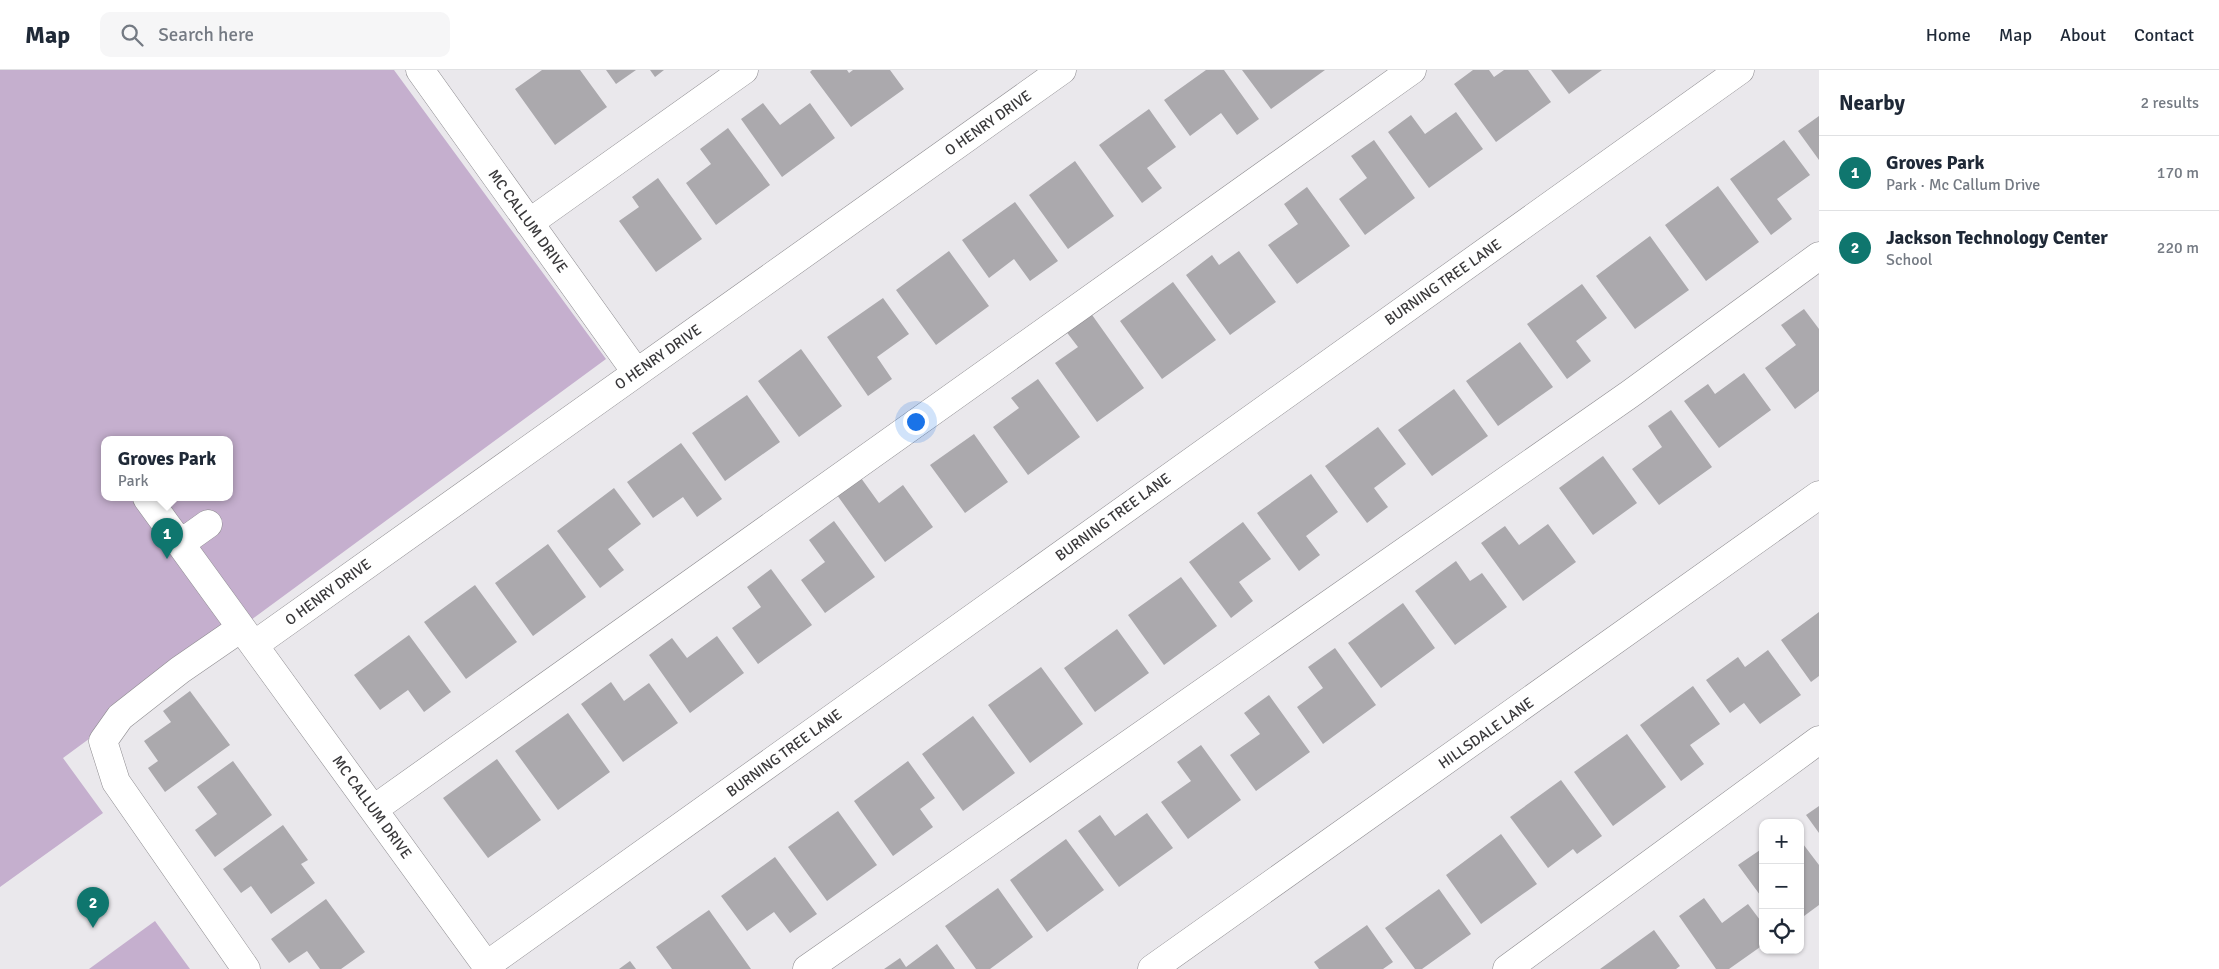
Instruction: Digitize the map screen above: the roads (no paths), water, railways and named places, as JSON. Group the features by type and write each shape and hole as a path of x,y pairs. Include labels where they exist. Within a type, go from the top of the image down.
{"street":[{"name":"MC CALLUM DRIVE","path":"420,70 636,372"},
{"path":"530,223 744,70"},
{"name":"O HENRY DRIVE","path":"246,969 116,782 103,740 120,717 180,670 248,637 636,372 1062,70"},
{"path":"374,809 1412,70"},
{"name":"BURNING TREE LANE","path":"488,967 1740,70"},
{"path":"807,969 1622,399 1819,256"},
{"name":"HILLSDALE LANE","path":"1152,969 1819,496"},
{"name":"MC CALLUM DRIVE","path":"149,501 488,967"},
{"path":"180,544 208,524"},
{"path":"1506,969 1819,740"}],"place":[{"name":"Groves Park","path":"167,559"},
{"name":"Jackson Technology Center","path":"93,928"}]}
